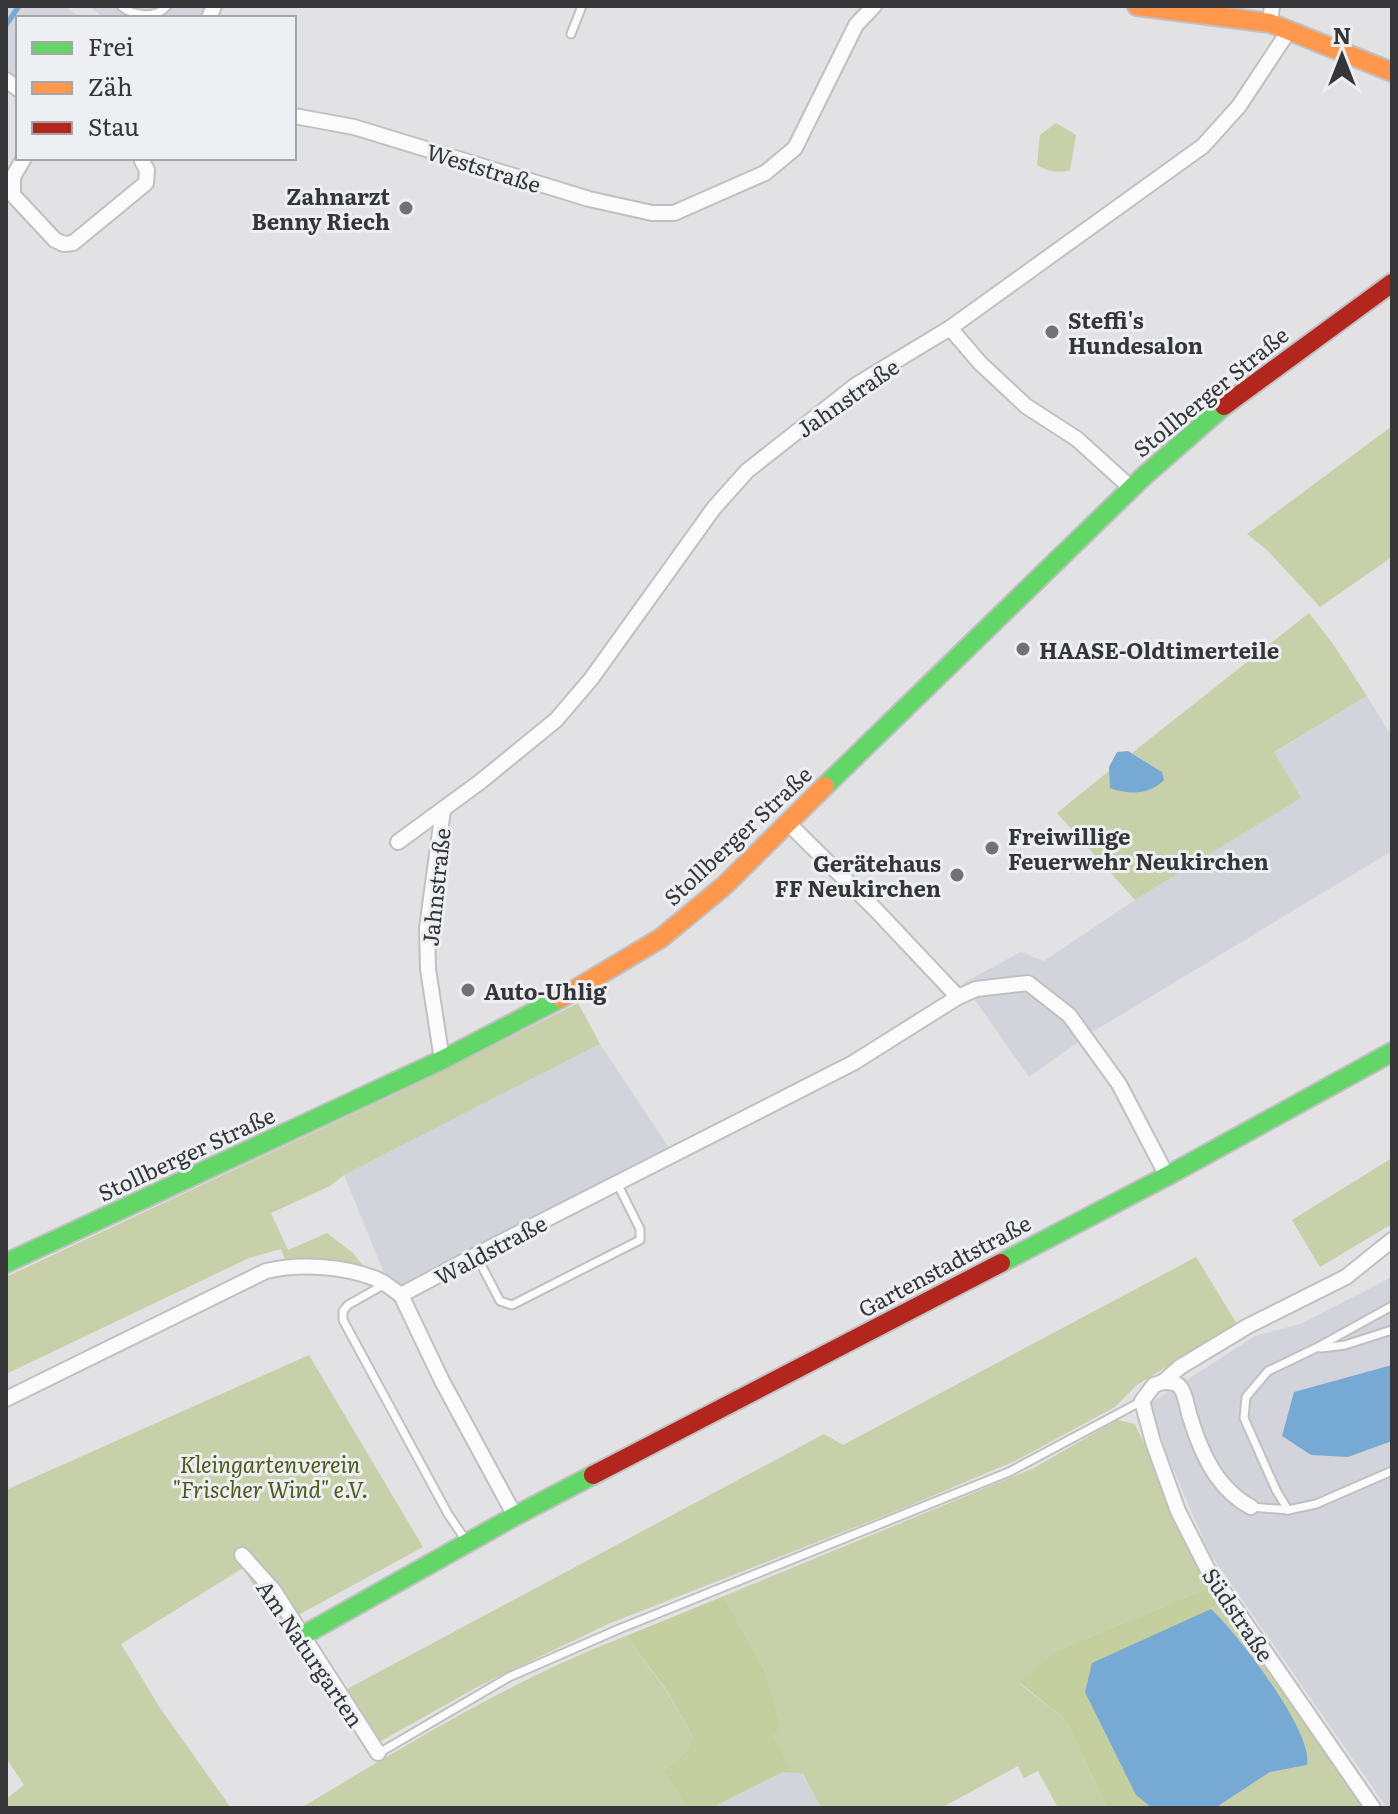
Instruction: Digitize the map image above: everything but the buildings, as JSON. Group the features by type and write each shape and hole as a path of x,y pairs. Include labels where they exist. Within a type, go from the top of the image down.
{"main road":[{"path":"1137,6 1271,15 1290,29 1392,72"},
{"name":"Stollberger Straße","path":"6,1263 442,1060 567,995 661,938 724,886 1131,488 1212,415 1392,283"},
{"name":"Gartenstadtstraße","path":"302,1636 515,1516 1167,1176 1392,1052"}],"street":[{"name":"Weststraße","path":"296,116 354,127 589,199 652,213 674,213 765,173 795,148 856,25 874,6"},
{"name":"Jahnstraße","path":"398,842 556,720 591,679 714,508 747,471 856,385 950,328 1203,146 1239,106 1290,29"},
{"path":"23,160 13,177 13,195 55,240 64,244 73,243 146,183 147,170 141,160"},
{"path":"950,328 980,363 1026,406 1077,439 1131,488"},
{"name":"Jahnstraße","path":"442,1060 428,969 427,928 443,810"},
{"path":"787,822 958,997"},
{"name":"Waldstraße","path":"401,1295 853,1063 958,997 976,989 1028,983 1069,1015 1119,1084 1167,1176"},
{"path":"1142,1401 1154,1385 1163,1382 1180,1367 1248,1326 1346,1277 1392,1240"},
{"path":"6,1399 266,1271 288,1266 330,1269 376,1278 401,1295 442,1381 515,1516"},
{"path":"1163,1382 1174,1383 1181,1388 1196,1436 1221,1484 1232,1497 1251,1507"},
{"name":"Südstraße","path":"1142,1401 1178,1511 1207,1568 1373,1808"},
{"name":"Am Naturgarten","path":"242,1555 274,1591 378,1753"}],"lane":[{"path":"121,6 129,13 149,15 162,12 167,6"},
{"path":"571,34 582,6"},
{"path":"476,1255 500,1301 512,1305 640,1240 640,1229 617,1183"},
{"path":"385,1284 348,1305 343,1311 343,1320 448,1514 468,1543"},
{"path":"1288,1510 1244,1418 1246,1397 1268,1371 1392,1306"},
{"path":"1316,1348 1345,1345 1392,1330"},
{"path":"378,1753 509,1677 1009,1472 1142,1401"},
{"path":"1251,1507 1288,1510 1316,1504 1392,1471"}],"shaded area":[{"path":"6,6 64,6 79,16 16,16 16,81 6,75"},
{"path":"89,6 208,6 204,16 102,16"},
{"path":"1367,696 1392,737 1392,851 1094,1031 1029,1077 963,983 1021,952 1044,961 1135,900 1300,798 1273,753"},
{"path":"600,1044 669,1148 403,1285 384,1273 344,1175"},
{"path":"1392,1277 1392,1808 1387,1808 1209,1552 1167,1455 1151,1403 1255,1336 1300,1324"},
{"path":"783,1772 802,1774 821,1808 711,1808"}],"green space":[{"path":"1056,123 1076,135 1070,170 1053,171 1037,165 1040,135"},
{"path":"1392,426 1392,557 1320,607 1266,549 1247,534"},
{"path":"1309,613 1367,696 1274,752 1301,798 1135,900 1057,813 1109,771 1111,788 1162,772 1132,753"},
{"path":"578,1003 600,1044 344,1175 330,1186 271,1213 288,1250 327,1233 353,1253 366,1270 285,1260 281,1249 249,1258 6,1374 6,1277 419,1083"},
{"path":"1392,1158 1392,1224 1320,1267 1292,1220"},
{"path":"1196,1257 1237,1324 1137,1385 1115,1407 1015,1461 608,1624 479,1686 381,1741 347,1689 824,1434 843,1445"},
{"name":"Kleingartenverein \"Frischer Wind\" e.V.","path":"309,1355 423,1547 278,1626 243,1568 121,1644 160,1708 231,1808 6,1808 6,1799 24,1785 6,1758 6,1490"},
{"path":"1117,1420 1135,1424 1210,1587 1056,1651 1020,1684 1066,1720 1107,1808 1058,1808 1038,1771 1024,1778 1018,1766 941,1808 821,1808 803,1774 793,1773 771,1736 780,1721 765,1671 724,1596 1034,1468"},
{"path":"1210,1587 1219,1603 1210,1609 1136,1795 1152,1808 1107,1808 1066,1720 1020,1683 1056,1651"},
{"path":"724,1596 765,1671 780,1721 772,1736 793,1773 783,1772 711,1808 687,1808 663,1771 688,1750 692,1735 665,1688 626,1636"},
{"path":"1219,1603 1366,1808 1215,1808 1270,1772 1307,1765 1211,1609"},
{"path":"626,1636 665,1689 692,1735 688,1750 663,1771 687,1808 301,1808 500,1693"}],"water":[{"path":"1128,751 1162,772 1164,780 1152,789 1139,792 1110,788 1109,767 1117,752"},
{"path":"1392,1365 1392,1441 1348,1457 1311,1455 1282,1436 1294,1392"},
{"path":"1211,1609 1238,1638 1286,1707 1306,1750 1307,1765 1270,1772 1215,1808 1152,1808 1136,1795 1085,1692 1092,1663"}],"waterway":[{"path":"6,25 19,6"}],"traffic: fast":[{"path":"825,786 1143,477 1224,406"},
{"path":"6,1263 442,1060 561,998"},
{"path":"1001,1263 1392,1052"},
{"path":"302,1636 593,1475"}],"traffic: slow":[{"path":"1137,6 1270,23 1392,72"},
{"path":"561,998 661,938 724,886 825,786"}],"traffic: jam":[{"path":"1224,406 1392,283"},
{"path":"593,1475 1001,1263"}],"place":[{"name":"Zahnarzt Benny Riech","path":"406,208"},
{"name":"Steffi's Hundesalon","path":"1052,332"},
{"name":"HAASE-Oldtimerteile","path":"1023,649"},
{"name":"Freiwillige Feuerwehr Neukirchen","path":"992,848"},
{"name":"Gerätehaus FF Neukirchen","path":"957,875"},
{"name":"Auto-Uhlig","path":"468,990"}]}
